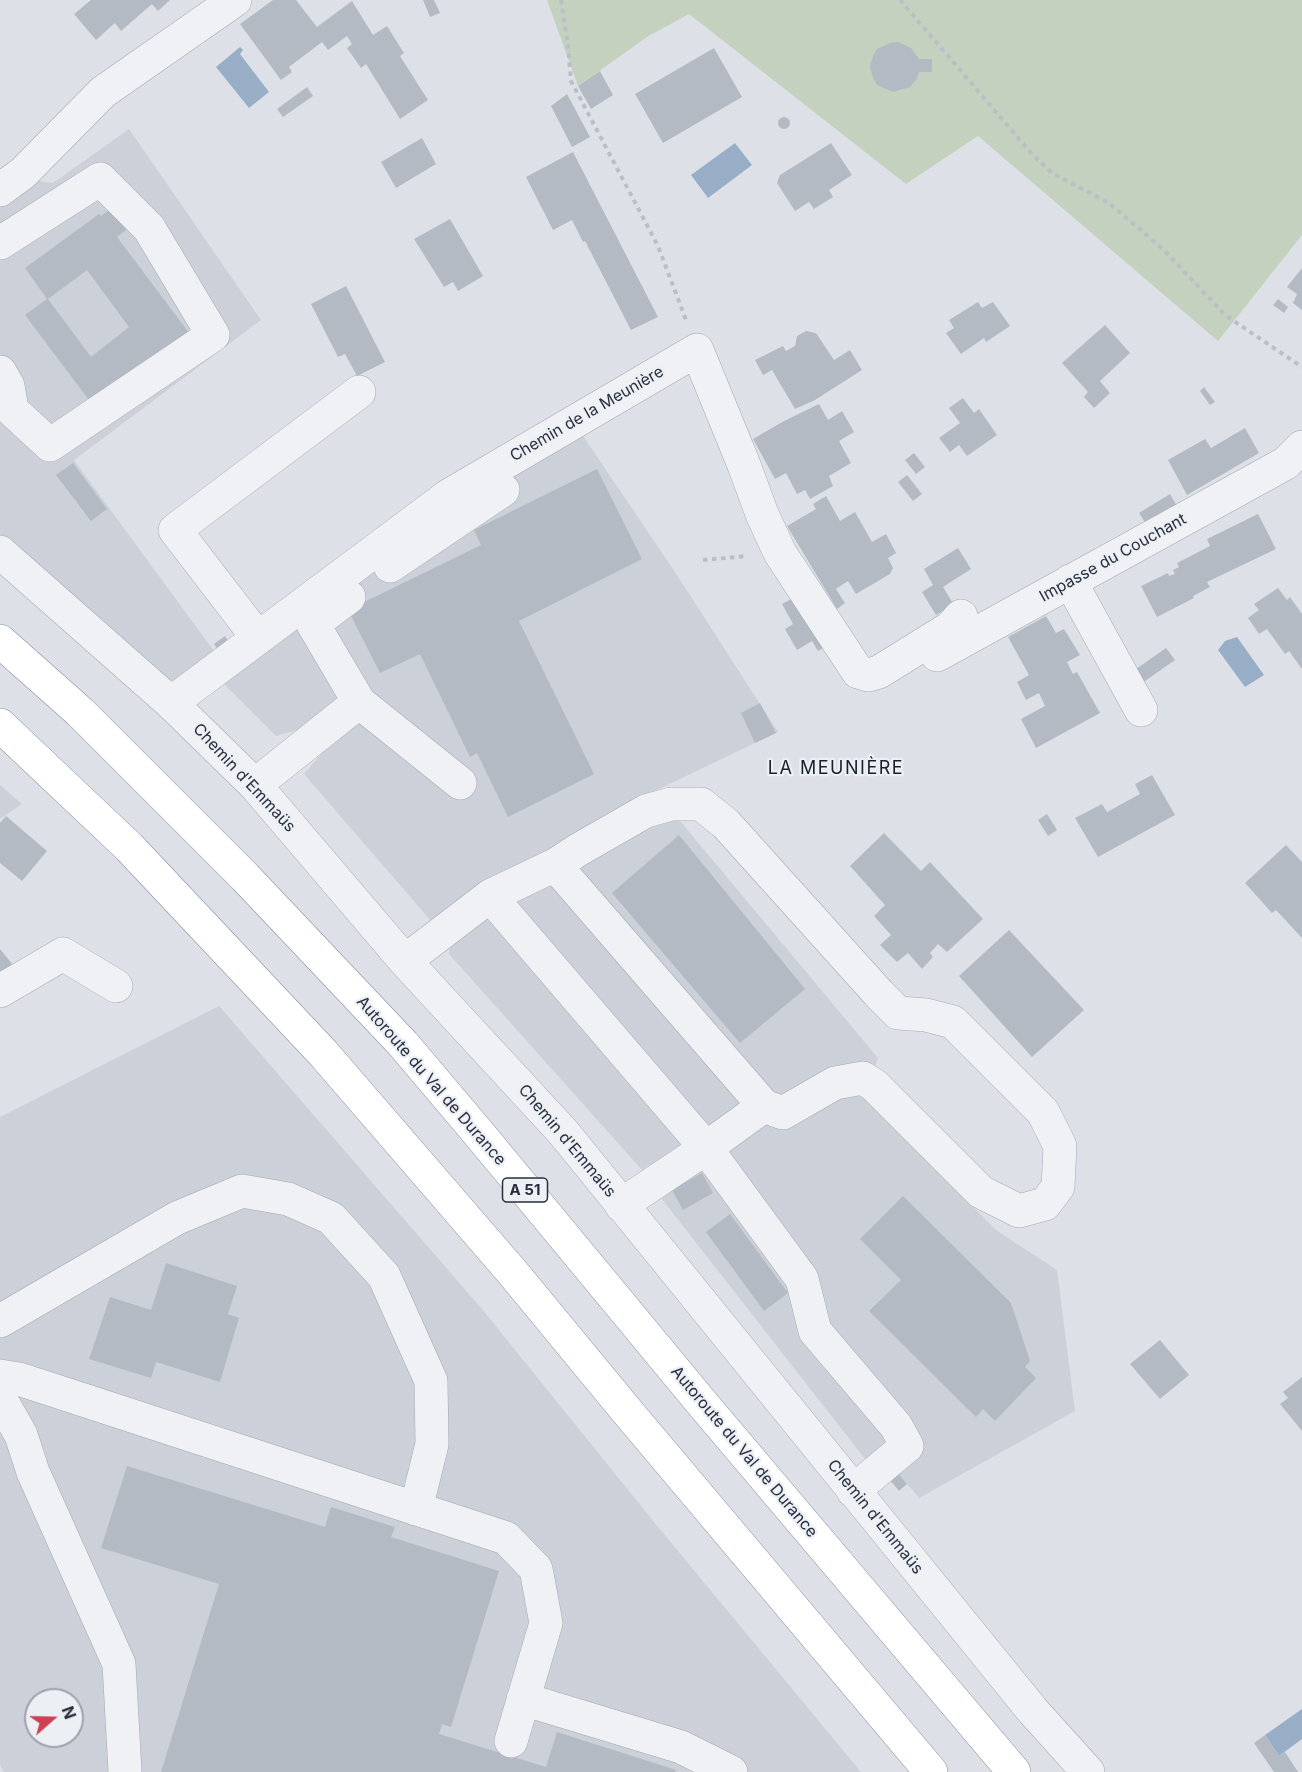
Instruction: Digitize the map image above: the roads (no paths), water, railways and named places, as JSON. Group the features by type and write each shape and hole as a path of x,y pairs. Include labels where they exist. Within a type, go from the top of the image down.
{"highway":[{"name":"Autoroute du Val de Durance","path":"0,641 80,712 229,860 403,1044 708,1411 1014,1772"},
{"path":"0,725 129,846 323,1053 490,1246 931,1772"}],"street":[{"path":"0,190 23,173 103,92 235,0"},
{"path":"0,243 100,179 149,228 213,335 50,445 6,414 8,386 0,372"},
{"name":"Chemin de la Meunière","path":"171,703 448,496 697,350 780,554 858,672 868,675 879,672 950,628 961,616"},
{"path":"258,638 176,530 358,392"},
{"name":"Impasse du Couchant","path":"923,667 932,658 1070,581 1297,464"},
{"path":"460,783 359,702 314,624 399,559 503,490"},
{"name":"Chemin d'Emmaüs","path":"0,552 171,703 255,785 405,961 563,1132 1033,1711 1088,1772"},
{"path":"1070,581 1141,710"},
{"path":"255,785 359,702"},
{"path":"405,961 490,896 555,866 646,811 671,804 701,804 726,824 898,1013 926,1015 953,1022 1043,1112 1060,1146 1058,1187 1045,1204 1019,1211 981,1192 874,1085 863,1078 835,1083 783,1113 764,1106 555,866"},
{"path":"490,896 706,1148 802,1279 815,1331 896,1426 908,1446 853,1491"},
{"path":"0,991 63,954 116,986"},
{"path":"621,1205 764,1106"},
{"path":"0,1321 177,1218 242,1191 288,1199 331,1218 384,1276 431,1381 432,1444 416,1509"},
{"path":"0,1376 30,1383 506,1538 536,1569 546,1623 511,1741"},
{"path":"0,1398 21,1435 33,1472 119,1664 124,1772"},
{"path":"523,1700 681,1747 731,1772"}],"water":[{"path":"240,47 243,50 240,54 269,92 249,108 216,67"},
{"path":"735,143 752,165 708,198 691,175"},
{"path":"1237,637 1264,675 1245,687 1218,650 1225,641"},
{"path":"1302,1709 1302,1739 1279,1756 1265,1735"}],"district":[{"name":"LA MEUNIÈRE","path":"836,769"}]}
